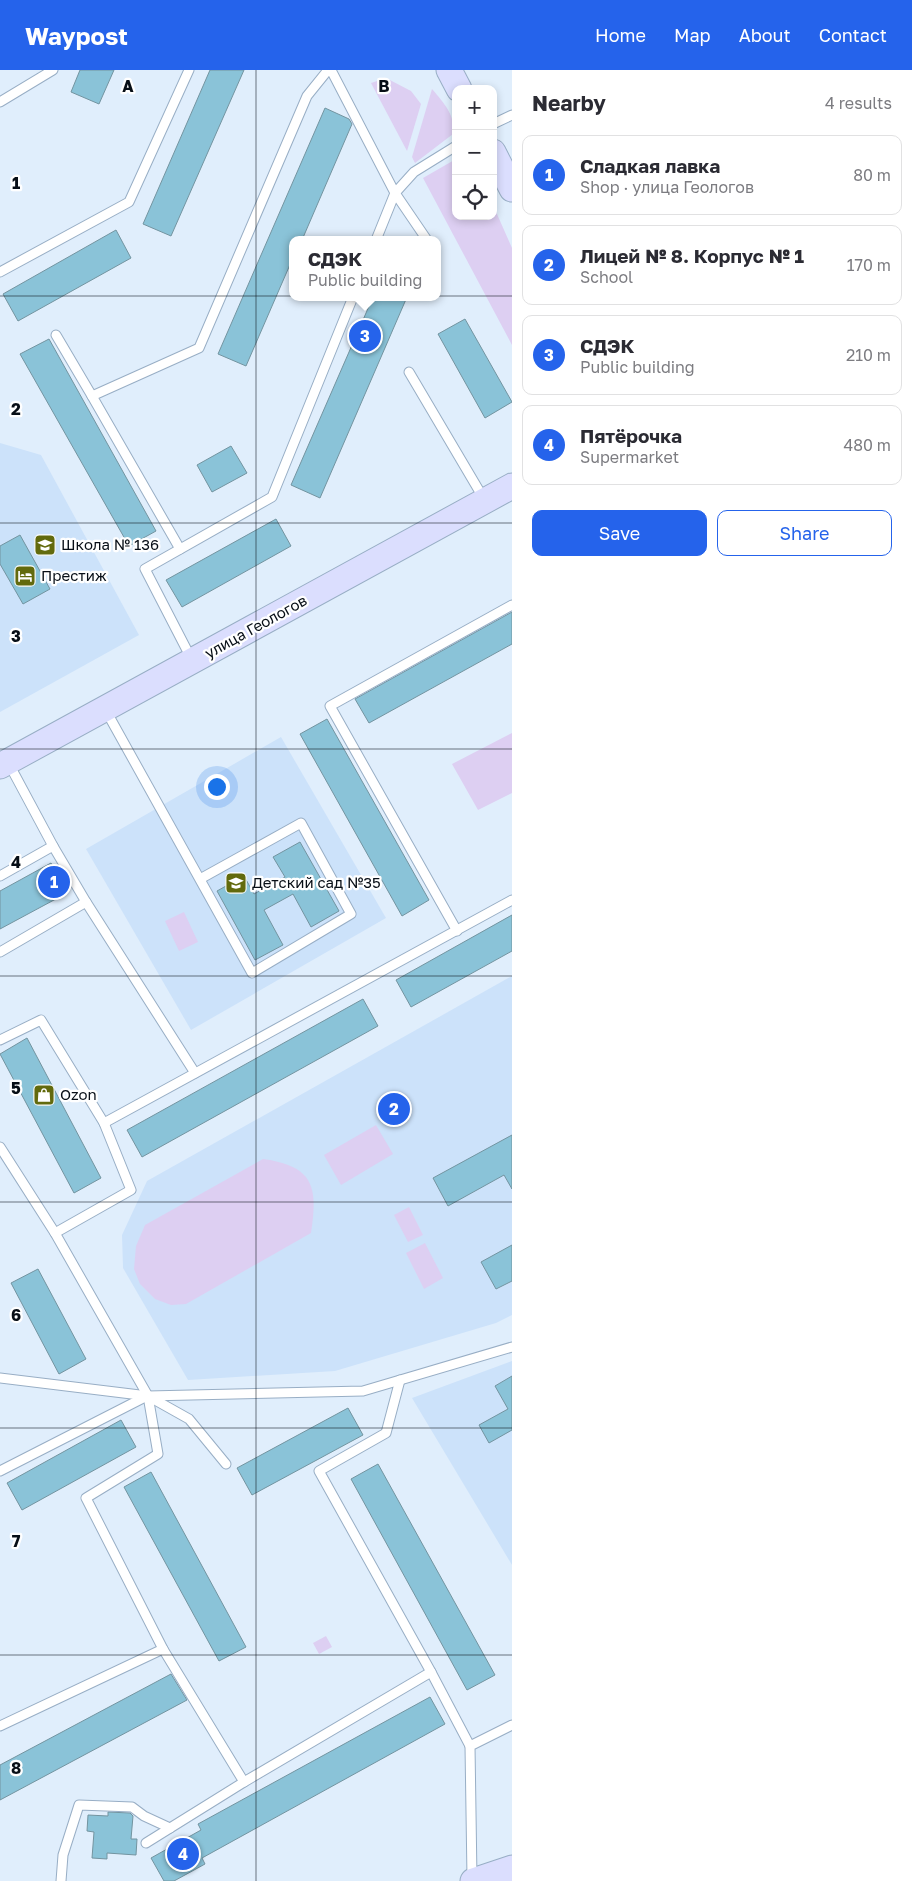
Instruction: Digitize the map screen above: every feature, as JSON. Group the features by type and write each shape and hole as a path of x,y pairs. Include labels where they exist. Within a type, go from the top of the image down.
{"street":[{"path":"449,70 457,85"},
{"path":"497,160 512,189"},
{"name":"улица Геологов","path":"4,764 512,486"},
{"path":"473,1881 512,1868"}],"lane":[{"path":"0,102 52,70"},
{"path":"0,272 130,202 189,70"},
{"path":"92,396 199,348 307,96 329,70 395,193 424,236"},
{"path":"497,122 512,115"},
{"path":"378,236 395,193 414,172 452,148"},
{"path":"192,661 145,569 272,497 351,301"},
{"path":"56,335 180,549"},
{"path":"410,372 485,501"},
{"path":"457,931 330,706 512,604"},
{"path":"104,709 252,973 351,914 302,824 200,879"},
{"path":"4,764 86,902 194,1073"},
{"path":"0,876 53,846"},
{"path":"104,1123 512,900"},
{"path":"0,952 86,902"},
{"path":"0,1040 40,1020 104,1123 132,1190 55,1233"},
{"path":"0,1147 55,1233 148,1396 158,1454 86,1498 163,1649 244,1782"},
{"path":"0,1378 148,1396 363,1391 512,1347"},
{"path":"400,1380 386,1432 319,1471 470,1746 473,1881"},
{"path":"148,1396 189,1419 226,1464"},
{"path":"0,1471 148,1396"},
{"path":"0,1726 163,1649"},
{"path":"146,1843 244,1782 431,1672"},
{"path":"470,1746 512,1725"},
{"path":"61,1881 64,1855 79,1805 132,1807 144,1816 170,1828"}],"shaded area":[{"path":"386,78 411,91 421,104 407,151 371,83"},
{"path":"432,89 451,116 452,135 415,163 412,157"},
{"path":"452,161 452,220 497,220 497,214 512,248 512,345 423,178"},
{"name":"Школа № 136","path":"0,443 41,455 139,635 0,712"},
{"path":"512,733 512,793 478,810 452,764"},
{"name":"Детский сад №35","path":"281,737 386,918 191,1030 86,849"},
{"path":"184,912 198,942 179,951 165,921"},
{"path":"512,976 512,1315 496,1323 335,1371 188,1380 123,1268 122,1235 147,1181"},
{"path":"376,1125 393,1154 341,1185 324,1155"},
{"path":"263,1159 293,1167 309,1181 314,1203 311,1233 186,1304 171,1305 155,1299 140,1284 134,1269 136,1246 145,1225"},
{"path":"409,1207 423,1235 408,1242 394,1215"},
{"path":"425,1243 443,1278 424,1289 406,1253"},
{"path":"512,1361 512,1565 412,1398"},
{"path":"326,1636 332,1647 319,1654 313,1643"}],"building":[{"path":"80,70 114,70 99,104 71,92"},
{"path":"210,70 244,70 171,236 143,224"},
{"path":"325,108 349,119 352,124 304,236 289,236 289,267 246,366 218,354"},
{"path":"116,230 131,258 18,321 3,294"},
{"path":"371,301 405,301 320,498 291,485"},
{"path":"465,319 512,402 485,418 438,334"},
{"path":"49,339 156,531 129,546 20,354"},
{"path":"231,446 247,473 212,492 197,465"},
{"path":"276,519 291,546 182,607 166,580"},
{"name":"Престиж","path":"20,535 50,589 23,604 0,564 0,546"},
{"path":"512,612 512,644 369,723 355,699"},
{"path":"327,719 429,900 402,916 300,734"},
{"path":"300,842 339,911 311,927 293,894 264,910 283,945 255,960 217,891 244,876 254,894 285,877 273,857"},
{"path":"51,863 67,893 0,929 0,891"},
{"path":"512,915 512,951 411,1007 396,980"},
{"path":"363,999 378,1026 142,1157 127,1130"},
{"path":"27,1038 101,1178 74,1193 0,1054"},
{"path":"512,1135 512,1189 504,1175 448,1206 433,1178"},
{"path":"512,1245 512,1281 496,1289 481,1262"},
{"path":"38,1269 86,1359 59,1374 11,1283"},
{"path":"512,1376 512,1430 489,1443 479,1425 508,1409 495,1386"},
{"path":"348,1408 363,1435 252,1495 237,1468"},
{"path":"121,1420 136,1447 22,1510 7,1483"},
{"path":"378,1464 495,1675 467,1690 351,1479"},
{"path":"151,1472 246,1647 219,1661 124,1487"},
{"path":"171,1674 187,1700 0,1800 0,1765"},
{"path":"430,1697 445,1724 202,1858 205,1864 174,1881 164,1881 151,1858 201,1830 198,1824"},
{"path":"108,1812 130,1813 133,1816 131,1839 137,1839 136,1855 107,1853 107,1859 92,1858 94,1832 87,1831 88,1815 108,1816"}],"place":[{"name":"СДЭК","path":"365,336"},
{"name":"Школа № 136","path":"45,545"},
{"name":"Престиж","path":"25,576"},
{"name":"Сладкая лавка","path":"54,882"},
{"name":"Детский сад №35","path":"236,883"},
{"name":"Ozon","path":"44,1095"},
{"name":"Лицей № 8. Корпус № 1","path":"394,1109"},
{"name":"Пятёрочка","path":"183,1854"}]}
